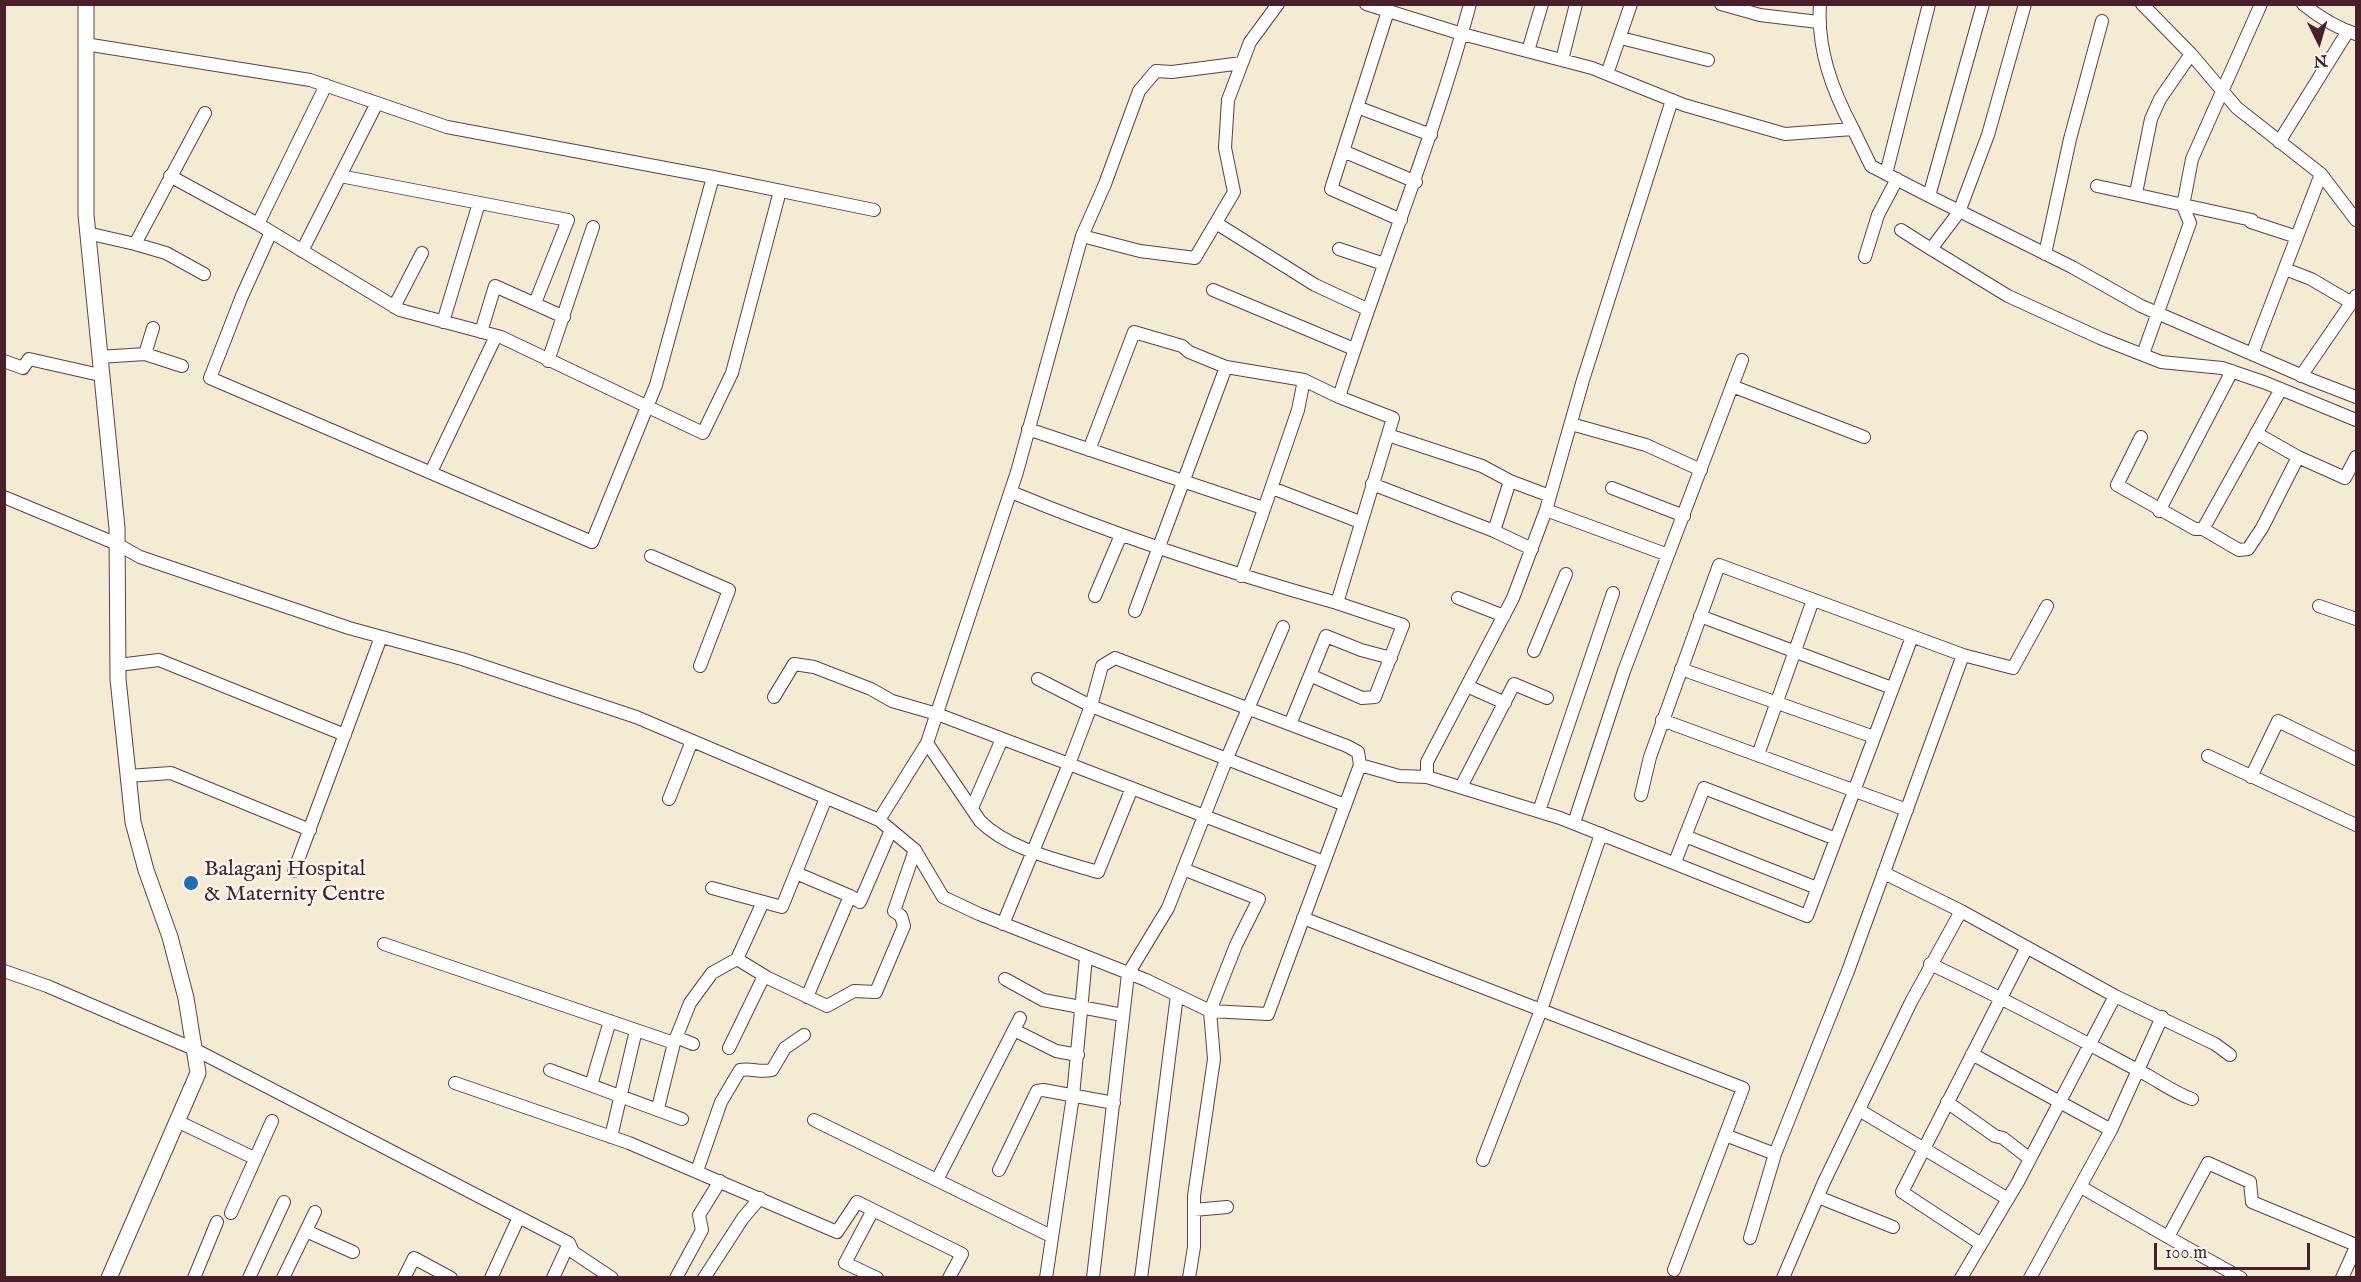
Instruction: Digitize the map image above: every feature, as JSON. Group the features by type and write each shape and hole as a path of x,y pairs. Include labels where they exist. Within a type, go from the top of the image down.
{"street":[{"path":"86,4 87,233 117,544 118,665 128,776 133,822 146,870 170,937 186,998 198,1073 110,1278"},
{"path":"1082,236 1140,251 1195,258 1234,192 1225,148 1228,100 1250,42 1278,4"},
{"path":"1366,4 1462,34 1562,60 1607,74 1672,100 1785,134 1853,129"},
{"path":"1339,397 1367,309 1416,182 1470,4"},
{"path":"1528,51 1542,4"},
{"path":"1562,60 1576,4"},
{"path":"1607,74 1631,4"},
{"path":"1721,4 1760,15 1818,22"},
{"path":"1820,4 1818,31 1834,95 1871,166 2157,312 2301,376 2356,397"},
{"path":"1865,257 1892,177 1929,4"},
{"path":"1929,196 1983,4"},
{"path":"1931,249 1959,212 1988,135 2025,4"},
{"path":"2142,4 2191,54 2237,108 2321,174 2356,220"},
{"path":"2143,354 2190,223 2183,206 2192,159 2261,4"},
{"path":"2279,142 2352,33 2330,20 2322,19 2303,4"},
{"path":"1388,11 1331,189 1401,220"},
{"path":"2044,254 2070,139 2102,21"},
{"path":"1621,38 1708,60"},
{"path":"86,44 310,80 447,128 713,177 874,210"},
{"path":"2136,193 2151,119 2160,99 2191,54"},
{"path":"879,820 927,743 1011,492 1082,236 1105,184 1139,91 1156,71 1172,72 1242,63"},
{"path":"258,224 327,85"},
{"path":"1427,777 1427,762 1504,616 1532,549 1551,496 1571,423 1672,100"},
{"path":"302,251 377,103"},
{"path":"1357,107 1431,135"},
{"path":"135,244 205,113"},
{"path":"1343,151 1416,182"},
{"path":"2252,354 2321,174"},
{"path":"170,176 258,224 394,307 496,336 703,434 732,373 780,191"},
{"path":"340,176 567,220 535,303"},
{"path":"271,232 242,296 210,378 592,542 647,406 677,313 713,177"},
{"path":"2097,186 2252,220 2251,222 2297,237"},
{"path":"443,322 479,203"},
{"path":"1216,223 1316,285 1367,309"},
{"path":"548,361 593,226"},
{"path":"1901,230 2008,296 2161,362 2232,371 2356,420"},
{"path":"87,233 166,253 204,274"},
{"path":"1339,249 1384,264"},
{"path":"394,307 422,254"},
{"path":"2285,269 2354,299 2301,376"},
{"path":"481,332 495,286 564,317"},
{"path":"1213,290 1354,349"},
{"path":"145,354 153,328"},
{"path":"1089,450 1134,332 1182,346 1189,352 1226,367 1304,380 1339,397 1393,418 1337,603"},
{"path":"431,472 496,336"},
{"path":"99,357 145,354 182,366"},
{"path":"4,361 23,368 29,359 100,375"},
{"path":"1574,823 1624,671 1742,360"},
{"path":"1135,611 1226,367"},
{"path":"2159,511 2232,371"},
{"path":"1241,576 1298,410 1304,380"},
{"path":"1732,386 1864,437"},
{"path":"2203,529 2281,389"},
{"path":"1571,423 1646,445 1701,470"},
{"path":"1028,429 1263,508"},
{"path":"2256,432 2298,457 2345,478 2356,457"},
{"path":"1388,435 1482,466 1510,481 1551,496"},
{"path":"2141,437 2117,486 2159,511 2194,529 2203,529 2239,549 2248,549 2262,528 2298,457"},
{"path":"1494,531 1510,481"},
{"path":"1372,484 1494,531 1532,549"},
{"path":"1272,488 1360,522"},
{"path":"1612,488 1683,516"},
{"path":"1011,492 1159,549 1403,625 1375,697 1362,698 1312,676"},
{"path":"4,497 117,544 140,557 381,637 462,659 636,717 879,820 915,850 943,897 1003,924 1128,974 1210,1011 1268,1014 1360,765 1358,752 1291,722 1115,658 1102,666 1091,706 1069,764 1003,924"},
{"path":"1546,510 1668,555"},
{"path":"1095,596 1121,535"},
{"path":"651,556 729,590 700,666"},
{"path":"1641,795 1662,720 1719,565 1963,656 2013,668 2047,606"},
{"path":"1534,651 1566,574"},
{"path":"1539,811 1613,593"},
{"path":"1458,598 1504,616"},
{"path":"1758,755 1813,600"},
{"path":"2319,606 2356,619"},
{"path":"1700,616 1892,688"},
{"path":"1093,1278 1128,974 1168,908 1227,758 1283,627"},
{"path":"1291,722 1312,676 1326,636 1361,650 1390,658"},
{"path":"294,871 381,637"},
{"path":"1360,765 1399,776 1427,777 1539,811 1807,915 1912,637"},
{"path":"1750,1238 1775,1154 1908,810 1963,656"},
{"path":"118,665 159,660 345,735"},
{"path":"774,697 794,664 814,667 871,689 892,701 937,714 1324,862"},
{"path":"1681,669 1874,737"},
{"path":"1038,679 1091,706 1345,805"},
{"path":"1461,787 1515,684 1547,698"},
{"path":"1467,686 1505,703"},
{"path":"1662,720 1908,810"},
{"path":"2250,777 2278,722 2356,759"},
{"path":"972,808 1002,739"},
{"path":"669,799 692,741"},
{"path":"927,743 990,831 1033,852 1098,872 1132,788"},
{"path":"2208,756 2356,825"},
{"path":"128,776 171,773 310,830"},
{"path":"1675,862 1704,788 1836,839"},
{"path":"712,888 782,907 826,798"},
{"path":"796,873 860,902 891,830"},
{"path":"1483,1160 1541,1010 1601,834"},
{"path":"1685,836 1817,888"},
{"path":"737,959 764,976 827,1006 855,991 876,992 904,926 901,916 894,911 915,850"},
{"path":"1184,869 1259,899 1236,945 1210,1011 1214,1059 1194,1210 1194,1247 1189,1278"},
{"path":"1884,873 1961,910 2115,996 2215,1044 2230,1055"},
{"path":"807,997 850,896"},
{"path":"658,1108 675,1040 690,1003 712,973 737,959 763,902"},
{"path":"1784,1278 1818,1197 1859,1110 1930,964 1961,910"},
{"path":"1303,918 1743,1088 1674,1270"},
{"path":"384,944 636,1030 693,1044"},
{"path":"1981,1244 1902,1192 2027,947"},
{"path":"1046,1278 1073,1096 1078,1055 1079,1009 1086,957"},
{"path":"1930,964 2002,997 2170,1091 2192,1099"},
{"path":"4,971 47,986 194,1049 569,1243 573,1252 612,1278"},
{"path":"729,1048 764,976"},
{"path":"1005,979 1043,1000 1079,1009 1123,1015"},
{"path":"1141,1278 1177,995"},
{"path":"1961,1278 2030,1160 2115,996"},
{"path":"2030,1278 2111,1130 2162,1017"},
{"path":"937,1180 1020,1018"},
{"path":"591,1085 610,1021"},
{"path":"611,1137 636,1030"},
{"path":"1014,1030 1056,1051 1078,1055"},
{"path":"697,1171 721,1102 740,1070 750,1068 763,1072 771,1070 785,1048 804,1035"},
{"path":"1972,1054 2111,1130"},
{"path":"550,1070 658,1108 682,1119"},
{"path":"455,1083 611,1137 697,1171 837,1232 857,1202 962,1254 949,1278"},
{"path":"999,1170 1037,1091 1043,1090 1114,1102"},
{"path":"1947,1102 1995,1136 2003,1138 2030,1160"},
{"path":"1859,1110 2008,1199"},
{"path":"814,1120 1051,1236"},
{"path":"231,1213 272,1121"},
{"path":"178,1122 254,1158"},
{"path":"1725,1135 1775,1154"},
{"path":"2168,1237 2208,1163 2250,1182 2252,1202 2356,1246 2342,1278"},
{"path":"676,1278 702,1230 699,1215 720,1181"},
{"path":"2081,1187 2241,1278"},
{"path":"1818,1197 1893,1227"},
{"path":"704,1278 743,1218 760,1198"},
{"path":"249,1278 284,1202"},
{"path":"1194,1210 1227,1207"},
{"path":"873,1210 845,1263 877,1278"},
{"path":"283,1278 315,1212"},
{"path":"491,1278 519,1217"},
{"path":"194,1278 217,1221"},
{"path":"306,1231 353,1252"},
{"path":"553,1278 569,1243"},
{"path":"404,1278 414,1258 452,1278"}],"place":[{"name":"Balaganj Hospital & Maternity Centre","path":"191,883"}]}
